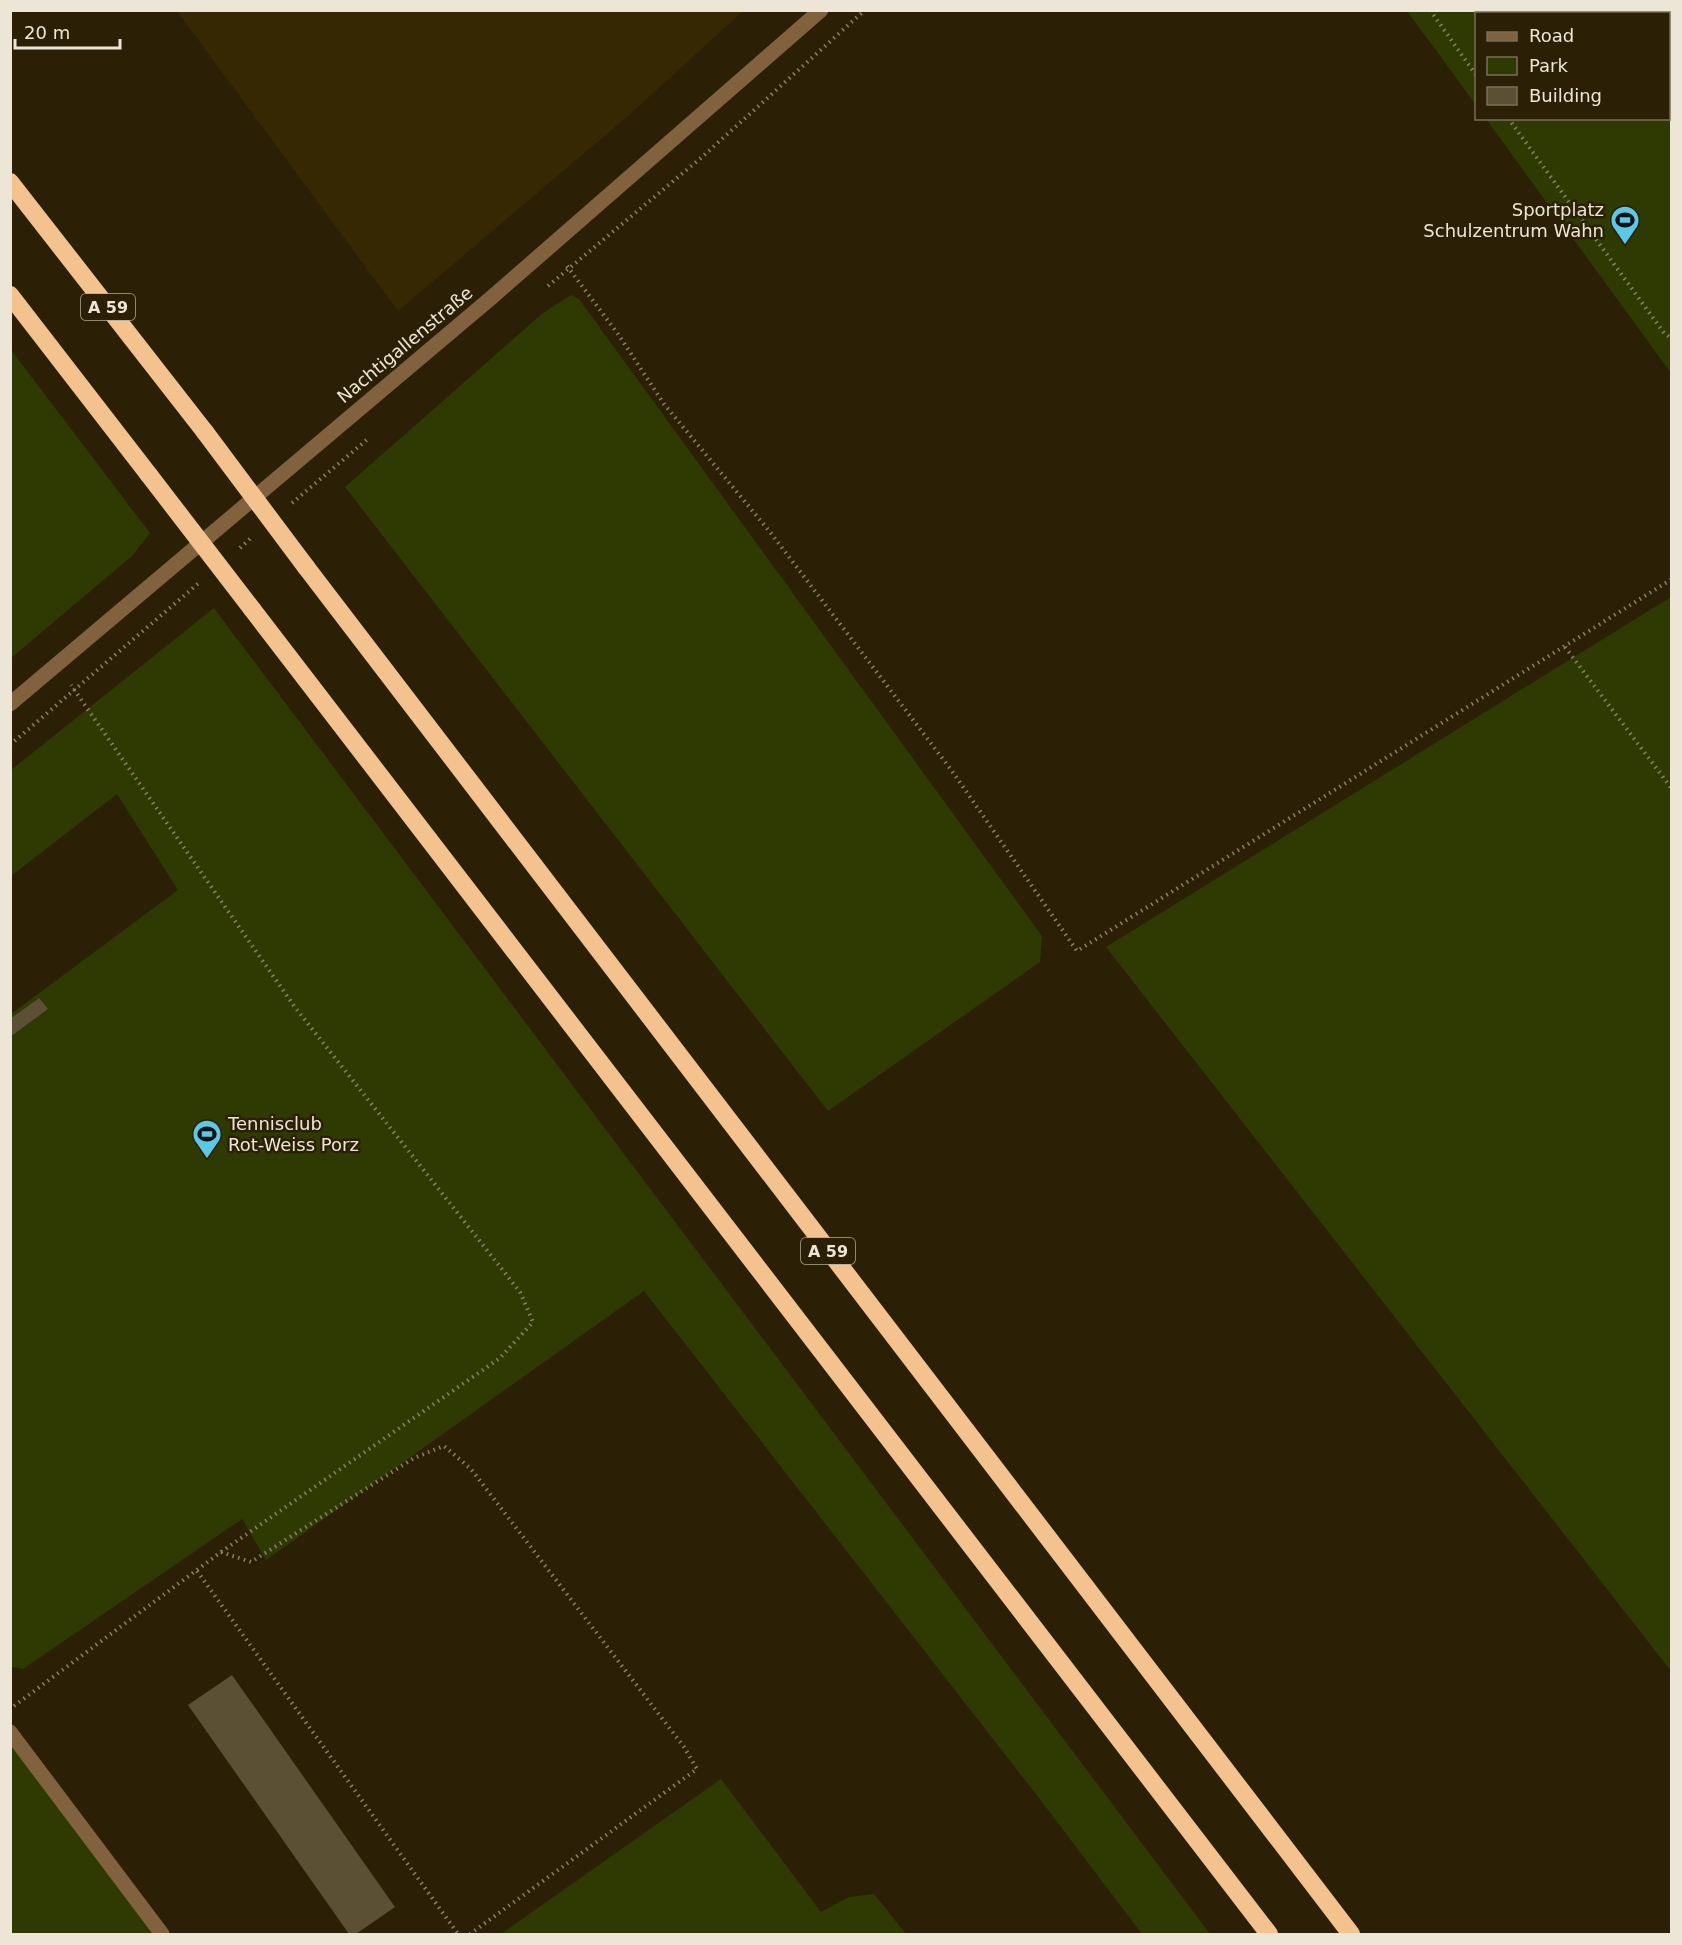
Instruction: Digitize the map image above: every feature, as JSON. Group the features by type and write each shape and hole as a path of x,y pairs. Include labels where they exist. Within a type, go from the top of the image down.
{"highway":[{"name":"A 59","path":"10,182 206,432 306,567 1351,1935"},
{"path":"10,295 1269,1935"}],"street":[{"name":"Nachtigallenstraße","path":"10,704 552,245 821,10"},
{"path":"10,1732 162,1935"}],"path":[{"path":"1430,10 1475,74"},
{"path":"1509,120 1664,333 1671,339"},
{"path":"552,245 618,334 664,404 777,541 952,771 1077,951 1671,579"},
{"path":"1564,647 1671,789"},
{"path":"10,1708 221,1552 500,1358 533,1322 520,1292 294,1006 56,666"},
{"path":"221,1552 252,1562 414,1458 444,1446 471,1469 684,1747 697,1769 470,1935"},
{"path":"197,1571 458,1935"}],"shaded area":[{"path":"177,11 743,11 628,116 398,311"}],"green space":[{"name":"Sportplatz Schulzentrum Wahn","path":"1407,11 1671,11 1671,373 1487,120 1670,120 1670,12 1475,12 1475,104"},
{"path":"571,295 579,299 1042,936 1040,962 828,1111 345,487 543,313"},
{"path":"11,350 150,533 132,556 11,658"},
{"path":"1671,597 1671,1671 1106,947"},
{"path":"214,608 1210,1934 1142,1934 1039,1798 644,1291 266,1560 242,1519 23,1669 11,1667 11,1014 178,890 117,794 11,876 11,770"},
{"path":"10,1736 167,1934 11,1934"},
{"path":"721,1779 821,1912 849,1897 874,1894 906,1934 501,1934"}],"building":[{"path":"39,998 48,1009 10,1037 10,1019"},
{"path":"232,1675 395,1907 356,1934 349,1934 188,1705"}],"place":[{"name":"Sportplatz Schulzentrum Wahn","path":"1625,246"},
{"name":"Tennisclub Rot-Weiss Porz","path":"207,1160"}]}
